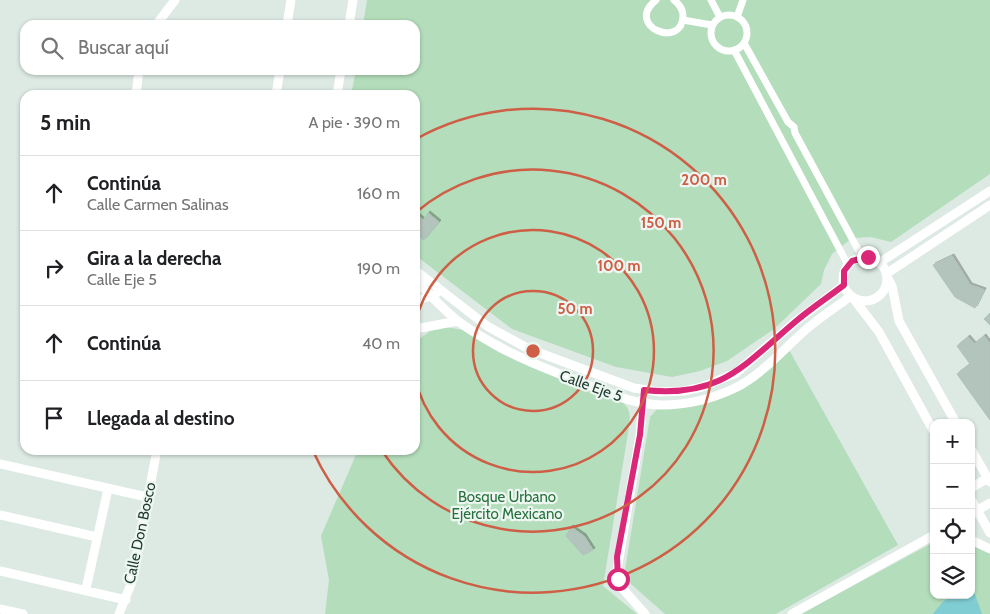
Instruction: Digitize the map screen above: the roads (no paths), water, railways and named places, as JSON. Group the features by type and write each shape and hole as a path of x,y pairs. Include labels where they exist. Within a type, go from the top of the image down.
{"street":[{"path":"160,20 175,0"},
{"path":"288,20 291,0"},
{"path":"349,20 353,0"},
{"path":"656,0 647,15 655,30 660,33 672,32 683,20 681,8 674,0"},
{"path":"711,0 720,17"},
{"path":"737,17 743,0"},
{"path":"732,15 737,17 742,20 747,31 744,43 734,50 728,51 717,46 711,36 712,25 720,17 732,15"},
{"path":"683,20 712,25"},
{"path":"744,43 788,122 794,127 795,133 862,257 879,262 887,275 892,286 895,308 902,327 954,419"},
{"path":"734,50 848,265"},
{"path":"137,90 138,75"},
{"path":"277,90 279,75"},
{"path":"338,90 340,75"},
{"path":"777,128 781,123 788,122"},
{"path":"782,140 790,140 795,133"},
{"path":"879,262 990,191"},
{"path":"852,297 860,300 874,299 884,290 887,275 990,205"},
{"path":"862,257 848,265 844,271 844,285 879,332 930,425"},
{"name":"Calle Eje 5","path":"420,274 487,326 529,349 604,378 644,390 684,391 719,382 736,373 795,322 844,285"},
{"name":"Calle Eje 5","path":"420,285 458,321 496,346 522,359 609,393 643,403 662,405 690,403 712,398 736,388 758,373 805,331 852,297"},
{"path":"420,299 444,293"},
{"path":"420,329 458,321"},
{"path":"644,390 617,570 618,579 623,589 646,614"},
{"name":"Calle Don Bosco","path":"119,614 126,600 157,455"},
{"path":"975,456 989,480 975,486"},
{"path":"0,464 147,497"},
{"path":"86,590 108,489"},
{"path":"990,504 975,512 990,533"},
{"path":"0,515 97,537"},
{"path":"792,614 930,537"},
{"path":"975,542 990,549"},
{"path":"0,571 126,600"},
{"path":"0,609 23,614"}],"water":[{"path":"975,594 982,614 933,614 948,599 975,599"}],"park label":[{"name":"Bosque Urbano Ejército Mexicano","path":"507,506"}]}
